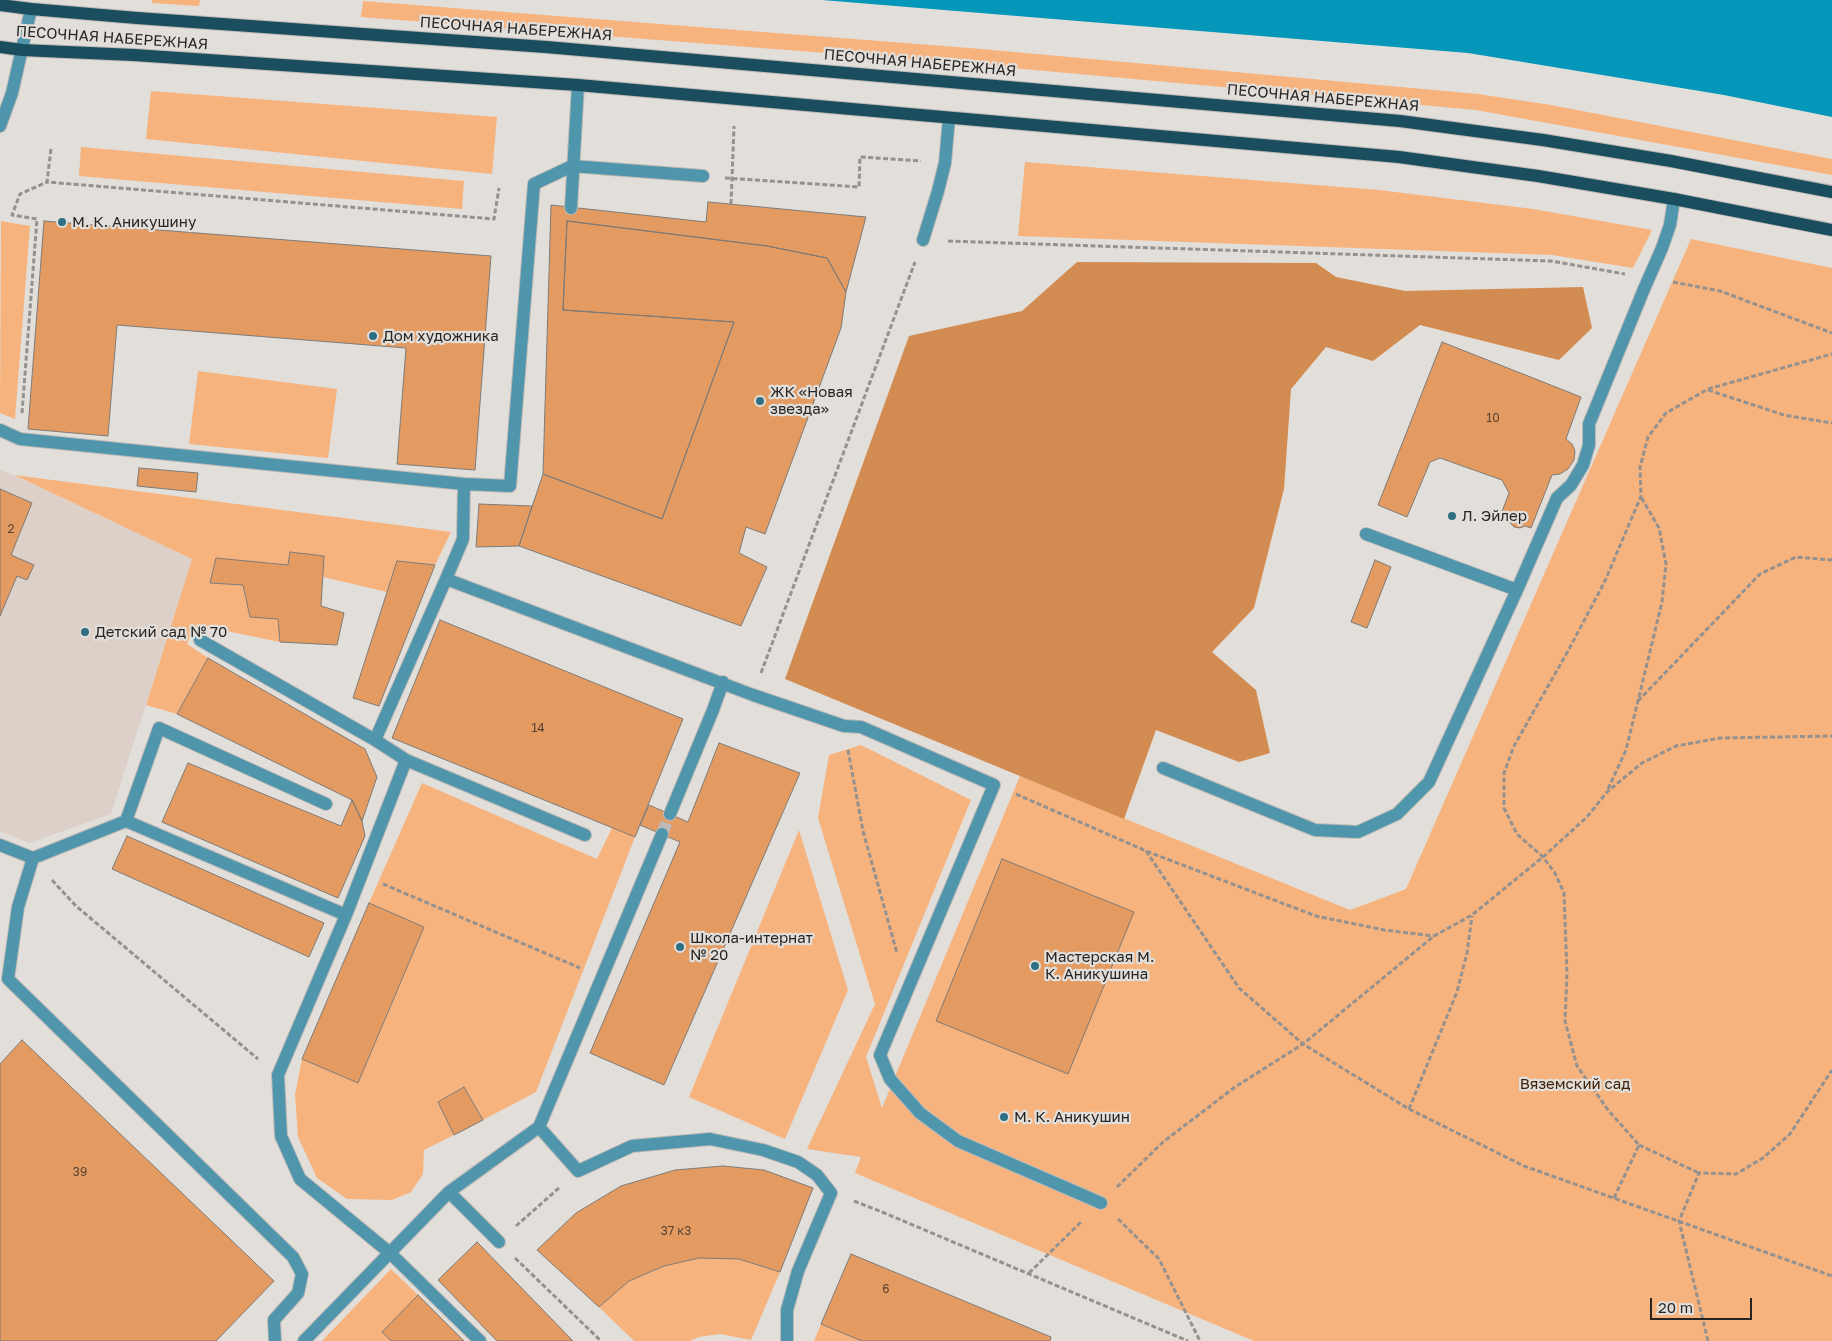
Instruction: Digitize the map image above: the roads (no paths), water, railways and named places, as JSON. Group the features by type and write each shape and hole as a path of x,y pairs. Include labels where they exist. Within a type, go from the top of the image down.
{"main road":[{"name":"ПЕСОЧНАЯ НАБЕРЕЖНАЯ","path":"0,5 31,9 546,47 1400,121 1543,140 1671,161 1832,192"},
{"name":"ПЕСОЧНАЯ НАБЕРЕЖНАЯ","path":"0,47 22,50 134,55 578,86 1399,157 1538,176 1674,198 1832,230"}],"street":[{"path":"0,126 12,93 31,9"},
{"path":"571,208 578,86"},
{"path":"923,240 938,191 944,163 949,118"},
{"path":"0,430 20,438 464,484 510,486 534,184 572,166 703,176"},
{"path":"1163,768 1315,830 1358,832 1397,814 1429,782 1557,498 1571,485 1583,465 1589,445 1589,424 1662,248 1670,225 1674,198"},
{"path":"375,740 463,539 464,484"},
{"path":"1366,534 1517,590"},
{"path":"446,579 723,682 753,695 844,726 861,727 994,785 880,1054 890,1079 914,1106 958,1142 1101,1202"},
{"path":"200,640 375,740 406,760 585,835"},
{"path":"670,814 723,682"},
{"path":"126,821 159,728 326,804"},
{"path":"406,760 346,915 278,1075 280,1136 300,1179 390,1253 480,1341"},
{"path":"0,845 33,858 126,821 346,915"},
{"path":"304,1341 448,1192 539,1127 662,834"},
{"path":"33,858 18,907 4,983 293,1257 302,1274 298,1294 274,1320 274,1341"},
{"path":"539,1127 578,1171 632,1146 710,1139 763,1150 798,1162 817,1174 831,1193 798,1270 787,1310 787,1341"},
{"path":"448,1192 499,1242"}],"water":[{"path":"822,0 1832,0 1832,117 1724,95 1468,53"}],"tunnel":[{"path":"662,834 670,814"}],"place":[{"name":"М. К. Аникушину","path":"62,222"},
{"name":"Дом художника","path":"373,336"},
{"name":"ЖК «Новая звезда»","path":"760,401"},
{"name":"Л. Эйлер","path":"1452,516"},
{"name":"Детский сад № 70","path":"85,632"},
{"name":"Школа-интернат № 20","path":"680,947"},
{"name":"Мастерская М. К. Аникушина","path":"1035,966"},
{"name":"М. К. Аникушин","path":"1004,1117"}],"park label":[{"name":"Вяземский сад","path":"1575,1084"}]}
